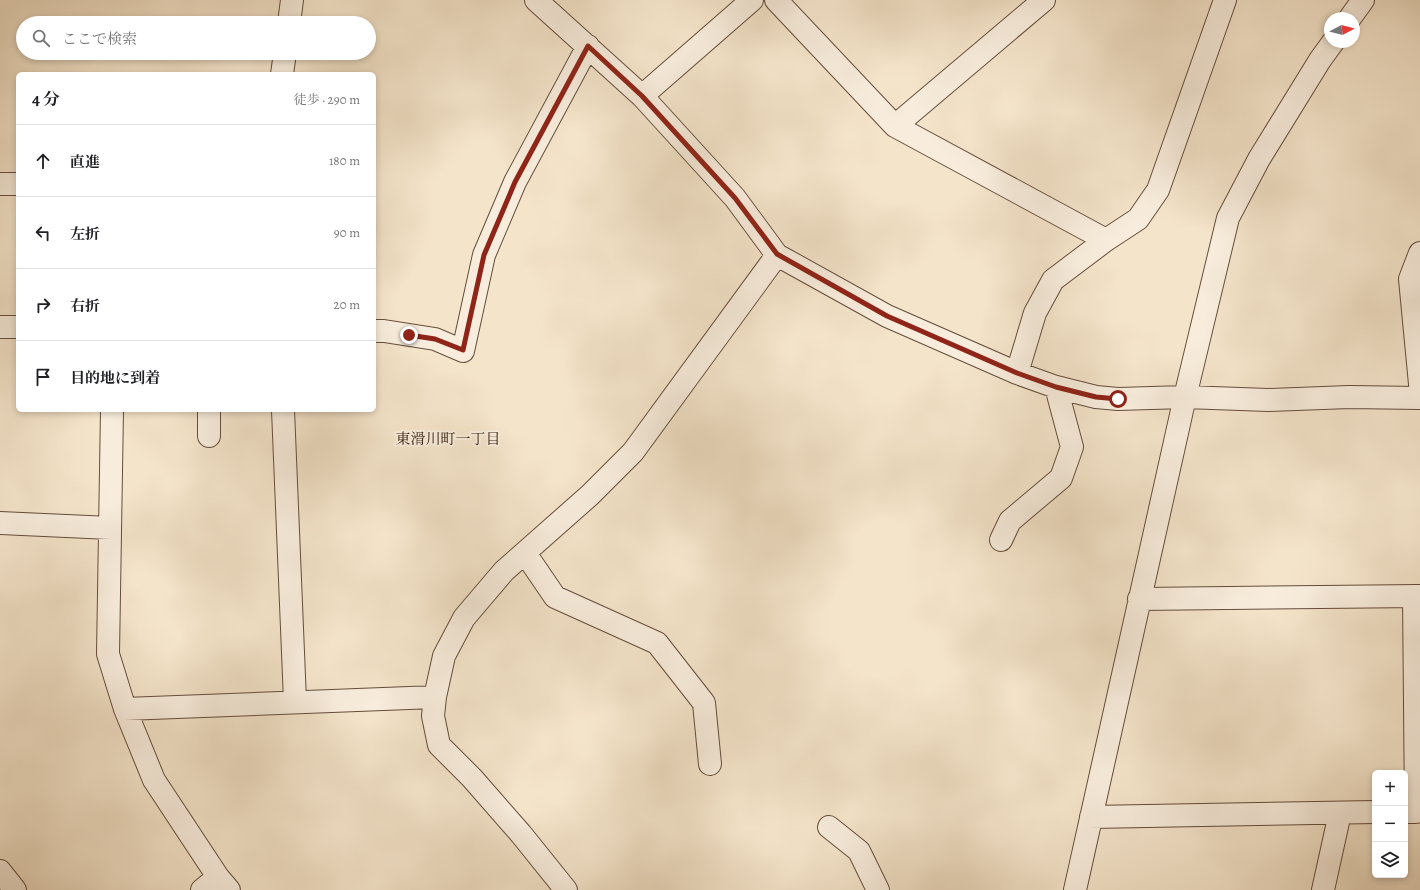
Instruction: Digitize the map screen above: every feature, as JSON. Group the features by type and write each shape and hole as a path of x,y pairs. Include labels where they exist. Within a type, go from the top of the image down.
{"street":[{"path":"290,16 292,0"},
{"path":"536,0 642,96 735,198 777,254 887,316 1017,373 1056,387 1096,397 1184,397 1268,400 1349,397 1420,398"},
{"path":"642,96 752,0"},
{"path":"776,0 894,126 1106,240"},
{"path":"894,126 1044,0"},
{"path":"1017,373 1035,313 1054,280 1106,240 1138,218 1158,190 1225,0"},
{"path":"1354,12 1363,0"},
{"path":"376,331 435,339 463,350 484,255 515,182 588,46"},
{"path":"1075,890 1184,397 1228,218 1259,159 1329,48"},
{"path":"282,72 284,60"},
{"path":"0,184 16,184"},
{"path":"1420,253 1410,279 1420,384"},
{"path":"566,890 521,834 472,778 439,745 433,716 434,697 444,656 464,618 504,571 590,495 633,452 777,254"},
{"path":"0,326 16,327"},
{"path":"1001,540 1010,521 1061,478 1072,447 1056,387"},
{"path":"112,412 108,654 125,709 154,780 216,886"},
{"path":"209,412 210,436"},
{"path":"283,412 295,702"},
{"path":"0,523 110,528"},
{"path":"525,552 555,597 657,643 704,703 710,764"},
{"path":"1139,599 1417,596 1416,812 1408,812"},
{"path":"125,709 434,697"},
{"path":"1091,817 1372,812"},
{"path":"1323,890 1340,813"},
{"path":"829,827 859,851 878,890"},
{"path":"0,871 15,890"}],"district":[{"name":"東滑川町一丁目","path":"448,439"}],"route":[{"path":"409,335 435,339 463,350 484,255 515,182 588,46 642,96 735,198 777,254 801,269 887,316 1017,373 1056,387 1096,397 1118,399"}]}
